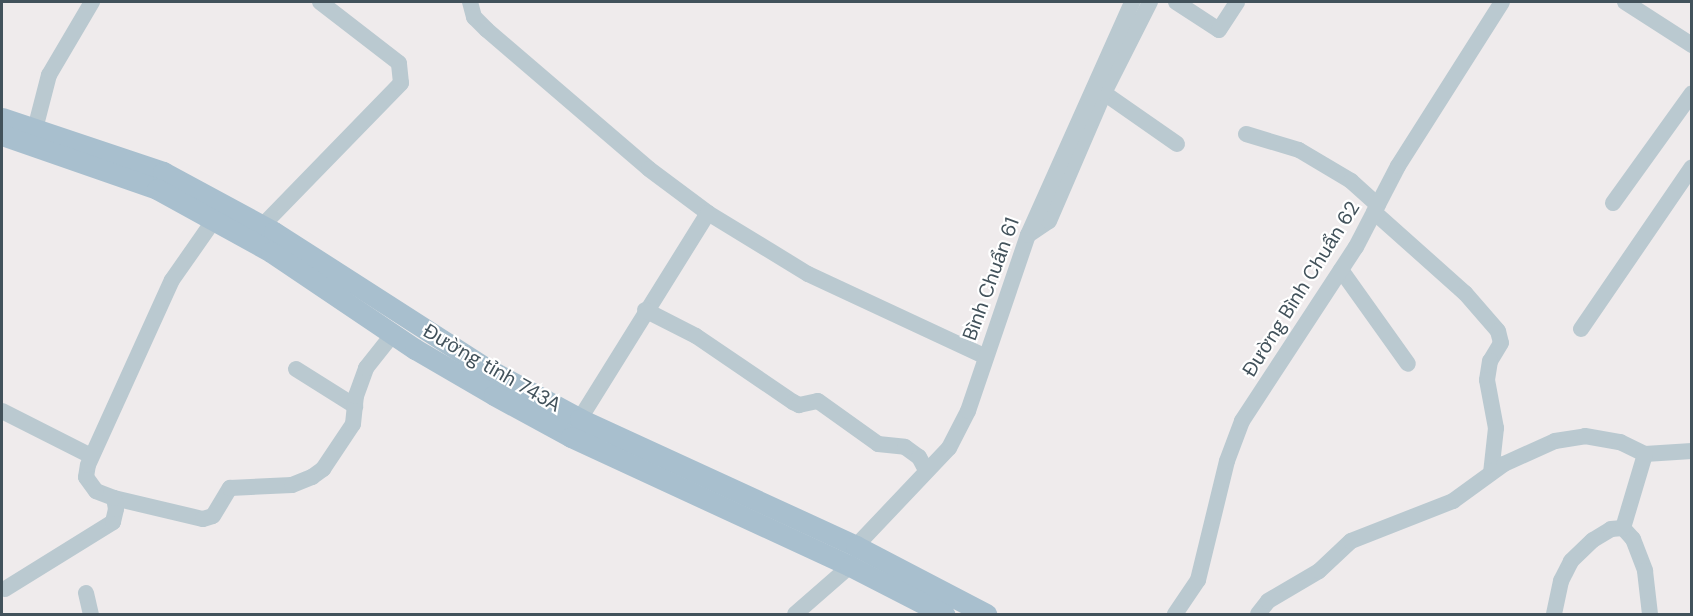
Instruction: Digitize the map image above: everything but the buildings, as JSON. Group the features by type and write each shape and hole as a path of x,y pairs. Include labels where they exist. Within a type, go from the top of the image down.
{"main road":[{"name":"Đường tỉnh 743A","path":"2,118 162,172 263,225 475,361 580,419 853,556 944,615"},
{"name":"Đường tỉnh 743A","path":"2,135 157,189 271,252 393,334 571,437 986,615"}],"street":[{"path":"34,129 49,75 92,2"},
{"path":"263,225 402,83 399,63 320,2"},
{"path":"470,2 474,17 487,30 649,169 708,213 808,274 986,357"},
{"name":"Bình Chuẩn 61","path":"795,615 853,556 926,470 949,448 959,430 1028,235 1132,2"},
{"path":"1028,235 1049,221 1104,93 1150,2"},
{"path":"1176,2 1219,30 1237,2"},
{"name":"Đường Bình Chuẩn 62","path":"1175,615 1198,580 1234,436 1341,270 1448,84 1502,2"},
{"path":"1624,2 1692,45"},
{"path":"1104,93 1177,144"},
{"path":"1613,203 1692,93"},
{"path":"1246,134 1299,150 1351,181 1376,209 1465,293 1498,331 1501,343 1490,361 1487,380 1496,428 1491,473"},
{"path":"1581,329 1692,168"},
{"path":"580,419 645,310 708,213"},
{"path":"213,220 172,280 92,456 86,477 96,491 182,517 213,516 230,488 292,485 323,469 353,424 366,368 393,334"},
{"path":"1341,270 1408,364"},
{"path":"645,310 696,336 793,402 799,405 818,401 879,444 905,447 919,457 926,470"},
{"path":"296,369 356,406"},
{"path":"2,411 92,456"},
{"path":"1258,615 1268,602 1319,571 1351,541 1453,501 1491,473 1555,441 1585,436 1620,442 1645,454 1692,451"},
{"path":"1623,528 1645,454"},
{"path":"4,589 113,522 114,498"},
{"path":"1554,615 1561,581 1571,561 1593,540 1611,529 1623,528"},
{"path":"1623,528 1633,539 1645,571 1650,615"},
{"path":"86,593 91,615"}]}
